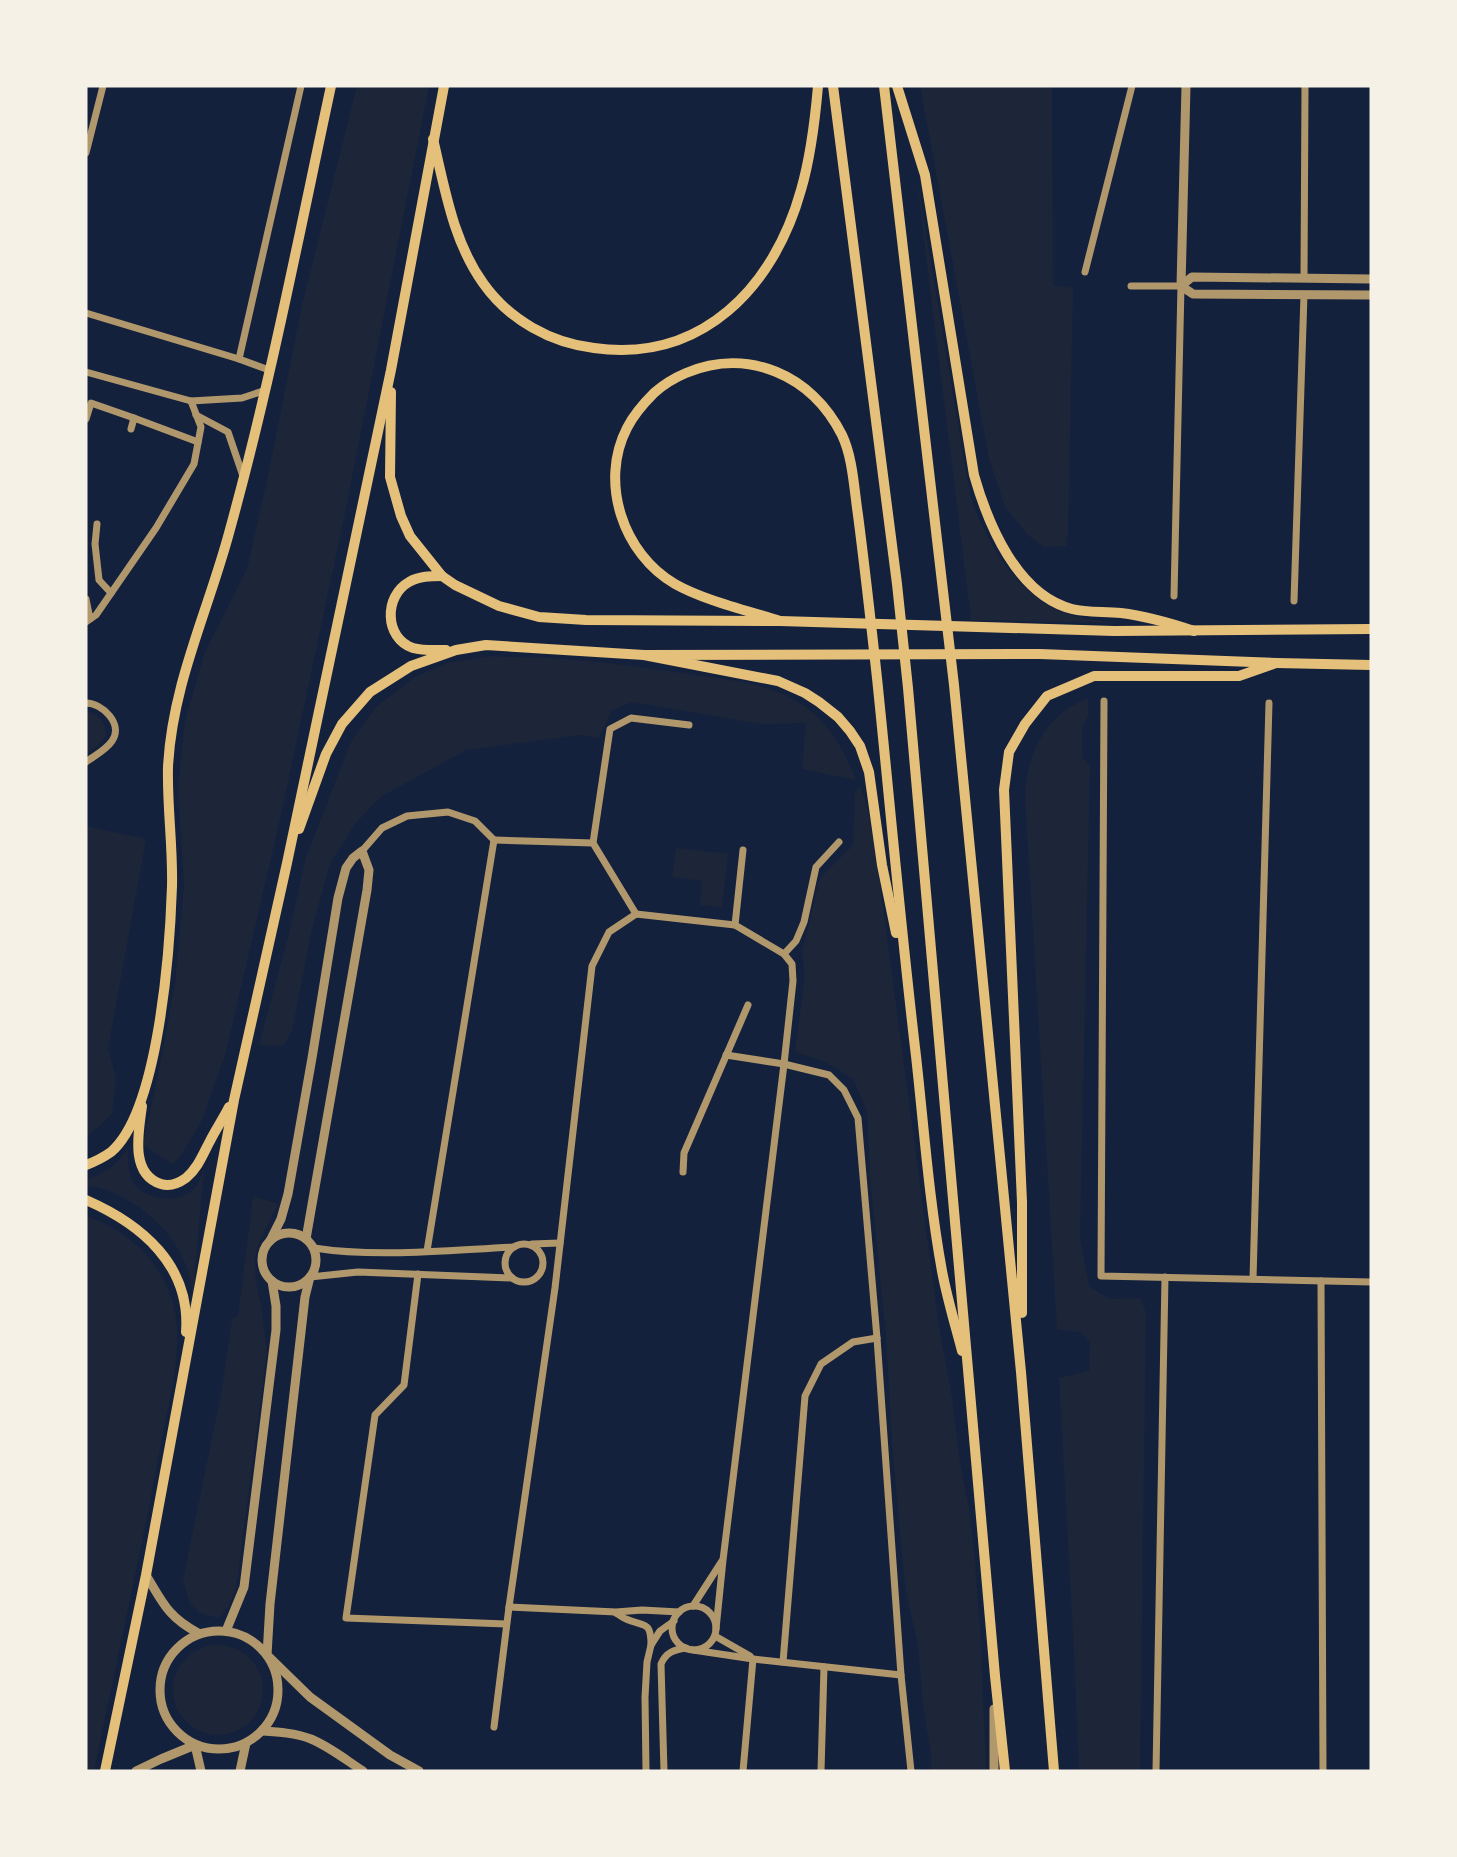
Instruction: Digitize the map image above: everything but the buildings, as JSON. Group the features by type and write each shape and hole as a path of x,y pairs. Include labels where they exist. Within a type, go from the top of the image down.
{"highway":[{"path":"433,139 458,236 469,260 498,302 534,329 556,340 602,349 645,348 680,339 716,321 750,290 767,266 786,232 801,191 813,139 818,86"},
{"path":"833,86 908,688 1005,1771"},
{"path":"884,86 954,685 1021,1372 1054,1771"},
{"path":"897,86 925,175 974,475 982,502 1002,547 1029,582 1055,601 1071,608 1153,618 1194,631"},
{"path":"780,621 675,584 655,570 638,551 625,527 618,505 615,480 625,431 637,410 658,390 676,377 699,368 720,363 764,367 798,384 819,401 844,439 850,462 868,586 928,1167 943,1272 970,1385"},
{"path":"644,655 778,681 819,702 850,731 860,746 869,772 882,865 908,989"},
{"path":"1021,1372 1023,1202 1004,790 1009,752 1025,724 1047,696 1094,676 1239,676 1276,663"}],"main road":[{"path":"234,1100 199,1163 187,1177 175,1185 164,1185 154,1181 145,1172 139,1160 138,1141 161,1009 169,942 172,884 168,771 170,737 177,697 229,534 266,390 331,86"},
{"path":"105,1771 146,1575 234,1100 391,370 444,86"},
{"path":"391,370 390,477 401,516 410,536 442,576 455,586 485,601 539,617 1114,631 1371,629"},
{"path":"442,576 424,576 410,581 393,598 390,612 392,627 399,639 412,647 456,650 486,645 644,655 1040,654 1371,665"},
{"path":"287,863 326,754 342,724 370,692 380,685 411,666 456,650"},
{"path":"86,1165 111,1152 125,1133 144,1095"},
{"path":"86,1200 116,1214 146,1236 175,1273 184,1295 187,1319 181,1388"}],"street":[{"path":"86,153 103,86"},
{"path":"239,359 301,86"},
{"path":"1085,272 1132,86"},
{"path":"1174,596 1186,86"},
{"path":"1294,601 1304,295 1305,86"},
{"path":"1181,286 1192,277 1371,279"},
{"path":"1131,286 1181,286 1193,294 1371,295"},
{"path":"86,313 269,370"},
{"path":"86,372 191,401 242,398 266,390"},
{"path":"86,599 88,620 96,615 156,528 194,464 201,427 191,401"},
{"path":"86,419 92,403 198,442"},
{"path":"196,414 228,432 243,476"},
{"path":"131,429 134,418"},
{"path":"97,524 95,544 99,580 111,593"},
{"path":"1104,701 1101,1276 1371,1282"},
{"path":"86,703 100,705 111,717 116,731 113,740 86,762"},
{"path":"1253,1279 1269,703"},
{"path":"636,914 593,843 610,729 631,718 689,725"},
{"path":"555,1279 535,1279 524,1283 512,1279 358,1272 310,1277 296,1286 279,1285 266,1274 262,1257 281,1219 288,1194 338,898 346,868 353,858 382,828 407,816 448,812 475,821 494,840 593,843"},
{"path":"427,1251 494,840"},
{"path":"784,954 796,941 804,922 816,867 839,842"},
{"path":"735,925 743,850"},
{"path":"306,1239 367,890 369,870 362,851"},
{"path":"494,1727 560,1243 592,965 609,932 636,914 735,925 784,954 792,964 793,981 716,1632 706,1646 675,1650 664,1657 661,1664 664,1771"},
{"path":"683,1172 684,1153 748,1004"},
{"path":"726,1055 829,1075 844,1090 858,1118 901,1675 911,1771"},
{"path":"270,1241 284,1234 300,1235 314,1248 316,1263 305,1297 272,1590 267,1655 275,1670 277,1702 271,1718 261,1731 246,1742 231,1748 213,1749 195,1745 179,1734 167,1720 161,1702 160,1684 165,1665 175,1650 198,1633 226,1631 242,1635 256,1643 267,1655 310,1697 390,1755 419,1771"},
{"path":"314,1248 356,1252 427,1251 560,1243"},
{"path":"529,1244 540,1251 543,1257 543,1269 535,1279"},
{"path":"512,1279 505,1262 509,1251 514,1247"},
{"path":"418,1274 404,1385 375,1415 346,1618 506,1624"},
{"path":"1157,1771 1165,1277"},
{"path":"226,1631 244,1587 276,1330 272,1281"},
{"path":"1321,1281 1322,1771"},
{"path":"783,1662 805,1396 821,1364 853,1342 877,1338"},
{"path":"693,1606 723,1560"},
{"path":"146,1575 167,1609 184,1625 198,1633"},
{"path":"509,1607 679,1612 700,1606 712,1615 716,1632 753,1659"},
{"path":"616,1612 627,1619 643,1623 651,1633 645,1697 646,1771"},
{"path":"679,1612 674,1621 673,1632 676,1639 690,1649 753,1659 901,1675"},
{"path":"651,1645 660,1631 674,1621"},
{"path":"743,1771 753,1659"},
{"path":"821,1771 824,1667"},
{"path":"994,1771 995,1676"},
{"path":"261,1731 310,1738 363,1771"},
{"path":"240,1771 246,1742"},
{"path":"136,1771 195,1745"},
{"path":"195,1745 201,1771"}],"shaded area":[{"path":"357,86 429,86 344,518 281,815 226,1052 202,1120 173,1164 143,1145 175,984 184,886 178,787 185,721 205,652 247,569 301,309"},
{"path":"920,86 1052,86 1053,285 1073,288 1066,546 1044,547 1028,535 1005,507 989,459"},
{"path":"916,174 968,483 985,532 1006,566 1033,594 1048,605 1078,617 1119,623 971,620"},
{"path":"493,656 620,664 761,686 788,697 811,711 841,748 856,780 802,769 806,723 760,724 633,702 612,710 599,738 581,735 466,750 379,798 355,824 330,864 312,929 292,1031 283,1046 259,1045 306,857 351,742 376,707 415,677 448,663"},
{"path":"1088,698 1088,716 1082,729 1082,757 1090,767 1080,1237 1089,1286 1109,1299 1141,1298 1146,1314 1140,1771 1079,1771 1059,1378 1089,1371 1090,1342 1080,1332 1057,1329 1025,798 1029,766 1041,738 1060,715"},
{"path":"87,712 101,720 106,736 86,754"},
{"path":"860,786 868,810 880,885 939,1326 969,1508 981,1644 986,1771 930,1771 932,1761 923,1705 918,1646 905,1587 886,1336 870,1177 867,1111 853,1079 825,1062 795,1052 805,975 802,952 820,878 853,845 855,793"},
{"path":"86,826 146,839 108,1049 116,1078 112,1114 86,1138"},
{"path":"676,848 728,854 722,907 700,905 702,881 672,877"},
{"path":"128,1148 128,1167 132,1181 140,1190 153,1196 177,1198 190,1192 199,1182 204,1169 193,1294 181,1255 157,1222 124,1198 86,1185 86,1180 110,1168"},
{"path":"253,1196 278,1204 260,1240 255,1258 267,1351 236,1589 228,1607 218,1618 200,1613 189,1602 183,1580 222,1389 232,1319 238,1316"},
{"path":"86,1216 116,1230 153,1262 169,1291 177,1324 171,1396 94,1771 86,1771"},
{"path":"209,1645 227,1645 243,1652 256,1665 263,1681 263,1699 256,1715 243,1728 227,1735 209,1735 193,1728 180,1715 173,1699 173,1681 180,1665 193,1652"}]}
